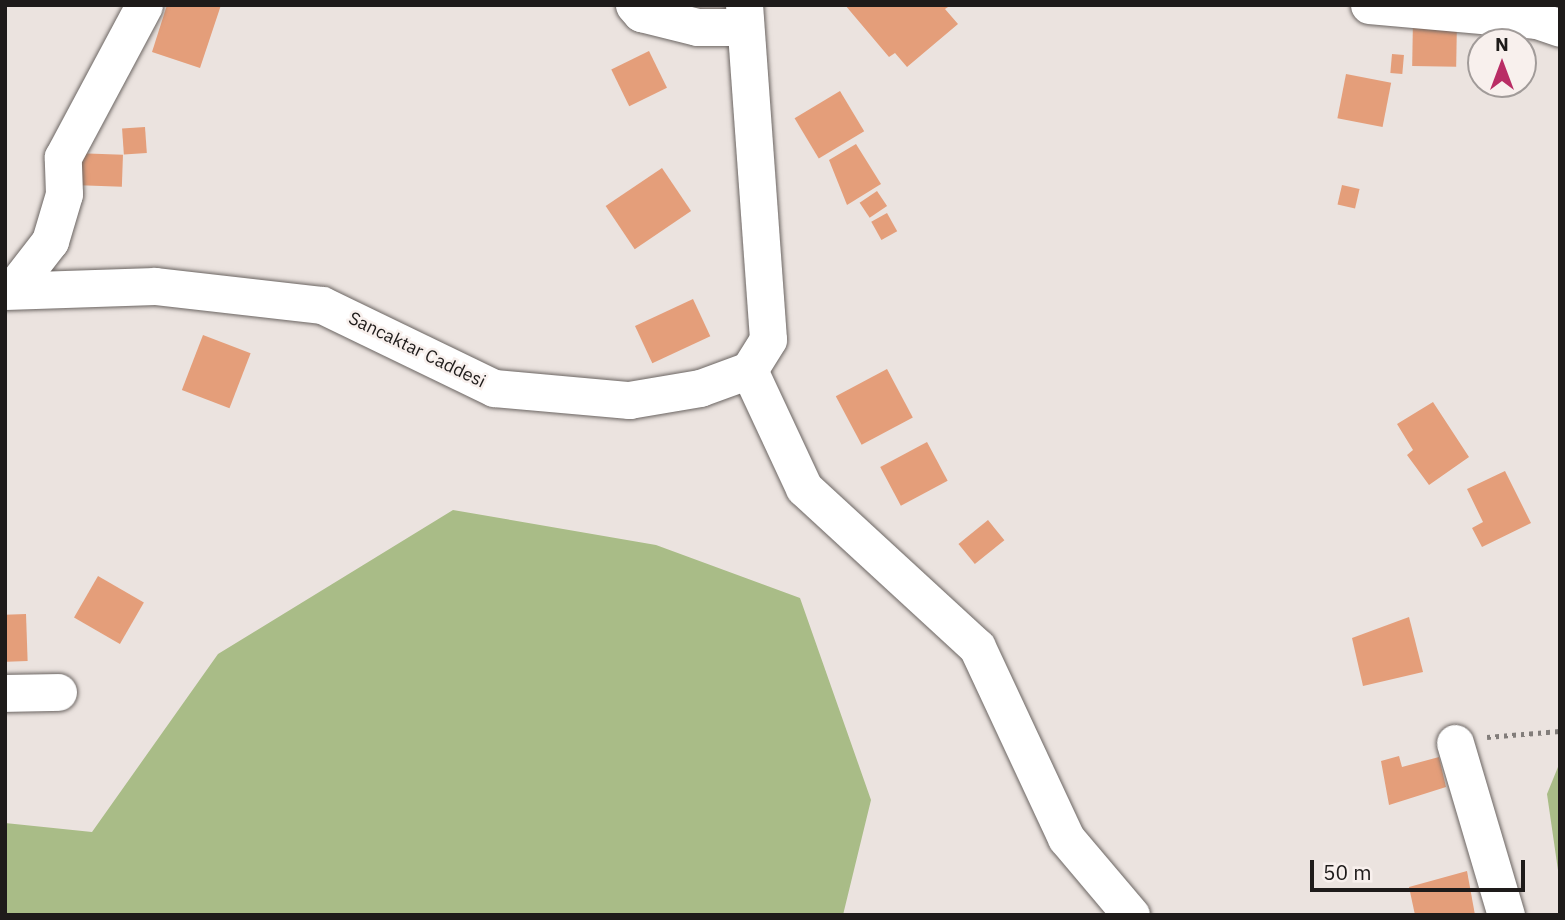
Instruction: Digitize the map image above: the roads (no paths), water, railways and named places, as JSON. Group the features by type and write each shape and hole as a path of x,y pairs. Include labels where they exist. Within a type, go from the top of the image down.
{"street":[{"path":"9,291 50,240 64,194 63,157 144,5"},
{"path":"635,5 641,13 697,27 744,16 768,339 749,370 804,488 976,647 1066,838 1131,915"},
{"path":"1369,5 1537,20 1560,28"},
{"name":"Sancaktar Caddesi","path":"9,291 155,286 322,305 494,388 629,400 700,388 749,370"},
{"path":"5,693 58,692"},
{"path":"1455,743 1506,915"}]}
